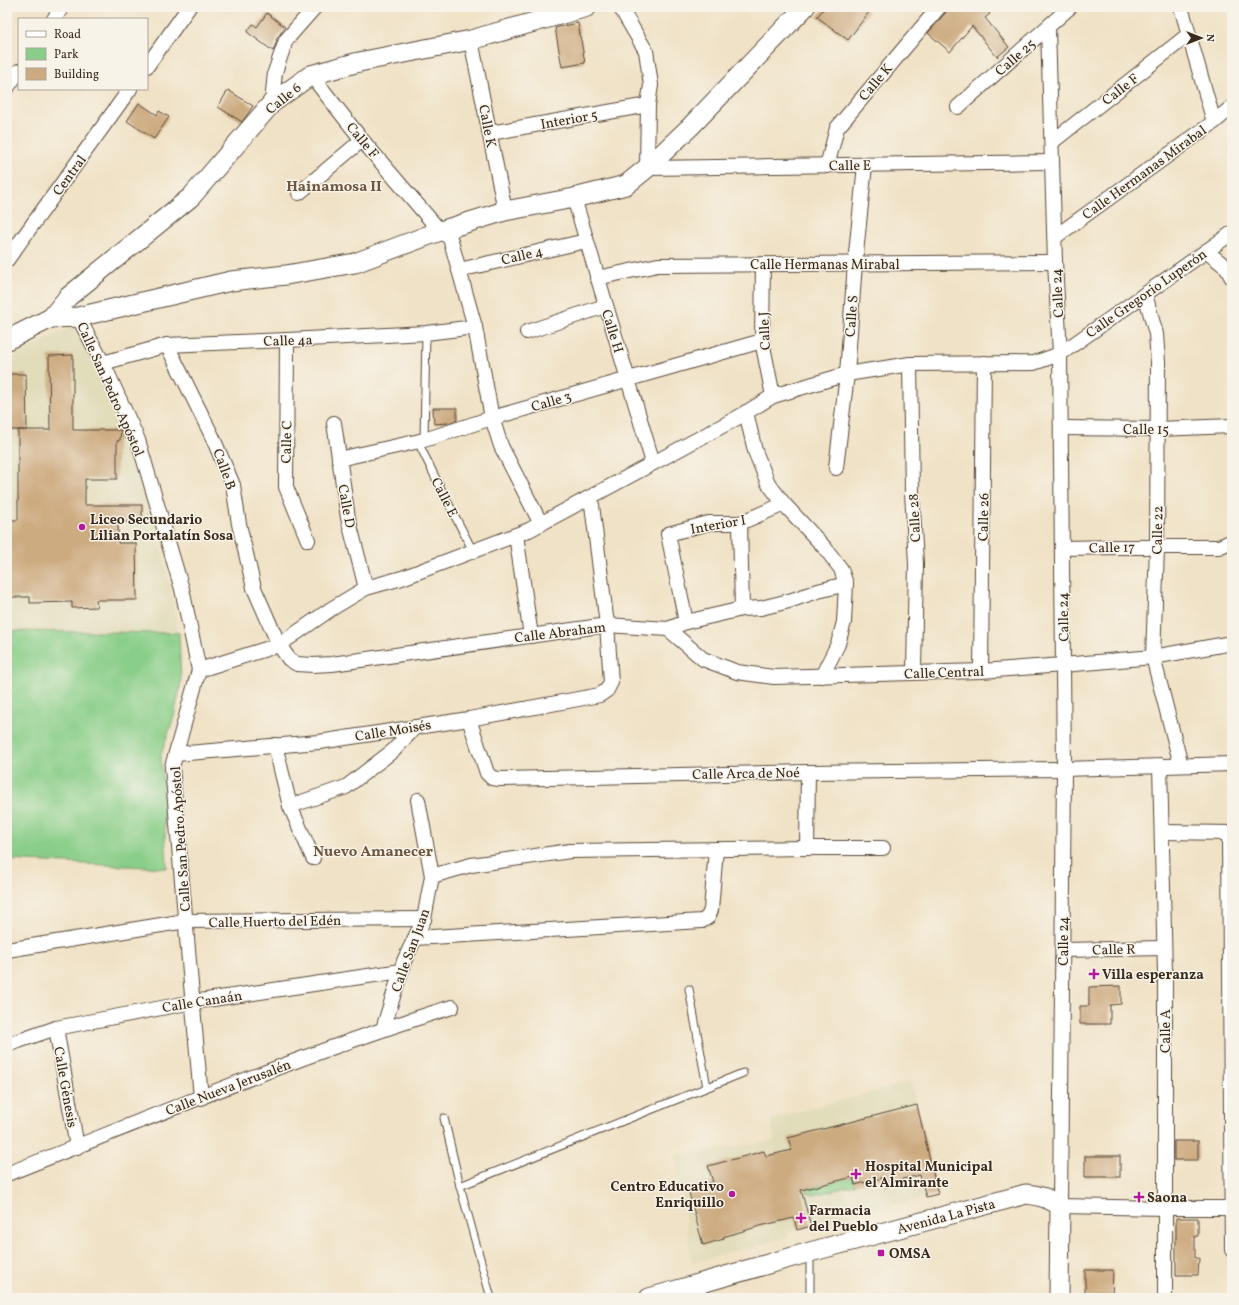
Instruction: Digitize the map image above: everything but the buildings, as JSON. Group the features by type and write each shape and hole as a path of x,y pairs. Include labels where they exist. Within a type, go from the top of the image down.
{"street":[{"path":"55,18 62,7"},
{"path":"148,65 189,7"},
{"path":"272,103 275,72 286,40 315,7"},
{"name":"Calle 6","path":"51,318 68,297 191,197 272,103 311,76 359,62 471,40 587,7"},
{"path":"620,7 646,51 651,85 648,105 647,168"},
{"path":"7,340 51,318 78,317 231,281 286,275 355,263 445,235 505,211 574,198 626,185 647,168 691,126 805,7"},
{"name":"Calle K","path":"827,166 837,128 938,7"},
{"name":"Calle 25","path":"958,107 1070,7"},
{"path":"1181,7 1214,122"},
{"name":"Calle 24","path":"1048,28 1055,262 1060,354 1062,548 1064,769 1060,1206"},
{"name":"Calle F","path":"1052,142 1188,35"},
{"name":"Calle K","path":"471,40 505,211"},
{"path":"7,88 18,72"},
{"name":"Calle F","path":"311,76 362,140 445,235"},
{"name":"Central","path":"7,260 129,90"},
{"name":"Interior 5","path":"490,133 648,105"},
{"name":"Calle Hermanas Mirabal","path":"1055,237 1214,122 1232,107"},
{"path":"299,193 362,140"},
{"name":"Calle E","path":"647,168 1052,162"},
{"name":"Calle S","path":"836,468 847,374 855,263 866,165"},
{"name":"Calle H","path":"574,198 653,463"},
{"name":"Calle Gregorio Luperón","path":"199,670 279,646 331,609 366,588 402,578 516,535 541,524 773,396 847,374 910,364 1034,363 1060,354 1232,233"},
{"path":"445,235 459,270 475,327 492,418 501,446 541,524"},
{"name":"Calle 4","path":"459,270 586,241"},
{"path":"1206,251 1226,267 1232,278"},
{"name":"Calle Hermanas Mirabal","path":"597,278 658,265 1055,262"},
{"name":"Calle J","path":"763,264 762,341 773,396"},
{"name":"Calle 22","path":"1145,294 1156,334 1158,362 1157,547 1153,657 1180,765"},
{"path":"527,332 605,306"},
{"name":"Calle San Pedro Apóstol","path":"78,317 103,363 138,440 182,589 199,670 172,767 201,1098"},
{"name":"Calle 4a","path":"103,363 166,345 426,333 475,327"},
{"name":"Calle C","path":"287,340 286,487 308,540"},
{"name":"Calle 3","path":"339,459 421,441 492,418 627,378 762,341"},
{"name":"Calle B","path":"166,345 212,436 233,485 239,524 254,588 279,646"},
{"name":"Calle 26","path":"981,671 984,363"},
{"name":"Calle 28","path":"910,364 912,492 916,564 914,672"},
{"path":"746,412 755,451 768,483 784,504 825,548 841,569 846,584 844,622 838,644 822,676"},
{"name":"Calle D","path":"334,422 348,518 366,588"},
{"name":"Calle 15","path":"1060,428 1158,429 1232,426"},
{"path":"591,497 607,625"},
{"name":"Interior I","path":"686,622 668,534 709,523 740,523 784,504"},
{"path":"740,523 742,609"},
{"path":"516,535 531,636"},
{"name":"Calle 17","path":"1062,548 1219,547 1232,541"},
{"name":"Calle Abraham","path":"279,646 288,659 298,664 313,665 332,664 607,625 668,629 686,622 742,609 761,608 789,602 846,584"},
{"name":"Calle Moisés","path":"176,754 319,742 469,719 600,695 607,690 611,682 607,625"},
{"name":"Calle Central","path":"668,629 703,659 737,672 774,677 981,671 1063,665 1153,657 1232,643"},
{"name":"Calle Arca de Noé","path":"469,719 488,773 492,778 499,779 808,772 1064,769 1232,764"},
{"path":"290,806 346,787 394,750 415,727"},
{"path":"275,745 290,806 313,858"},
{"name":"Calle A","path":"1160,765 1164,948 1165,1298"},
{"path":"807,848 808,772"},
{"name":"Calle San Juan","path":"383,1029 404,961 424,919 432,876 418,800"},
{"path":"1162,832 1230,833 1232,1250"},
{"path":"432,876 471,865 570,851 883,848"},
{"path":"415,938 702,921 708,918 711,910 716,850"},
{"name":"Calle Huerto del Edén","path":"7,950 186,921 424,919"},
{"name":"Calle R","path":"1063,950 1164,948"},
{"name":"Calle Canaán","path":"7,1045 56,1028 193,1002 401,971"},
{"name":"Calle Nueva Jerusalén","path":"7,1174 317,1053 383,1029 452,1007"},
{"name":"Calle Génesis","path":"56,1028 77,1147"},
{"name":"Avenida La Pista","path":"649,1298 810,1252 1026,1194 1049,1198 1060,1206"},
{"path":"1058,1298 1060,1206 1232,1208"}],"lane":[{"name":"Calle E","path":"426,333 421,441 444,495 474,551"},
{"path":"689,989 706,1087"},
{"path":"460,1186 743,1073"},
{"path":"444,1118 460,1186 491,1298"},
{"path":"810,1252 810,1298"}],"shaded area":[{"name":"Liceo Secundario Lilian Portalatín Sosa","path":"74,325 118,398 146,477 179,633 7,631 7,360"},
{"name":"Hospital Municipal el Almirante","path":"911,1082 938,1194 787,1232 787,1237 692,1263 676,1155 774,1141 771,1119"}],"green space":[{"path":"7,631 179,633 181,682 174,717 161,755 167,868 7,860"},
{"path":"853,1177 855,1185 813,1195 807,1192 806,1189"}],"place":[{"name":"Liceo Secundario Lilian Portalatín Sosa","path":"82,527"},
{"name":"Villa esperanza","path":"1094,974"},
{"name":"Hospital Municipal el Almirante","path":"856,1174"},
{"name":"Centro Educativo Enriquillo","path":"732,1194"},
{"name":"Saona","path":"1139,1197"},
{"name":"Farmacia del Pueblo","path":"801,1218"},
{"name":"OMSA","path":"881,1253"}],"district":[{"name":"Hainamosa II","path":"334,186"},
{"name":"Nuevo Amanecer","path":"373,851"}]}
